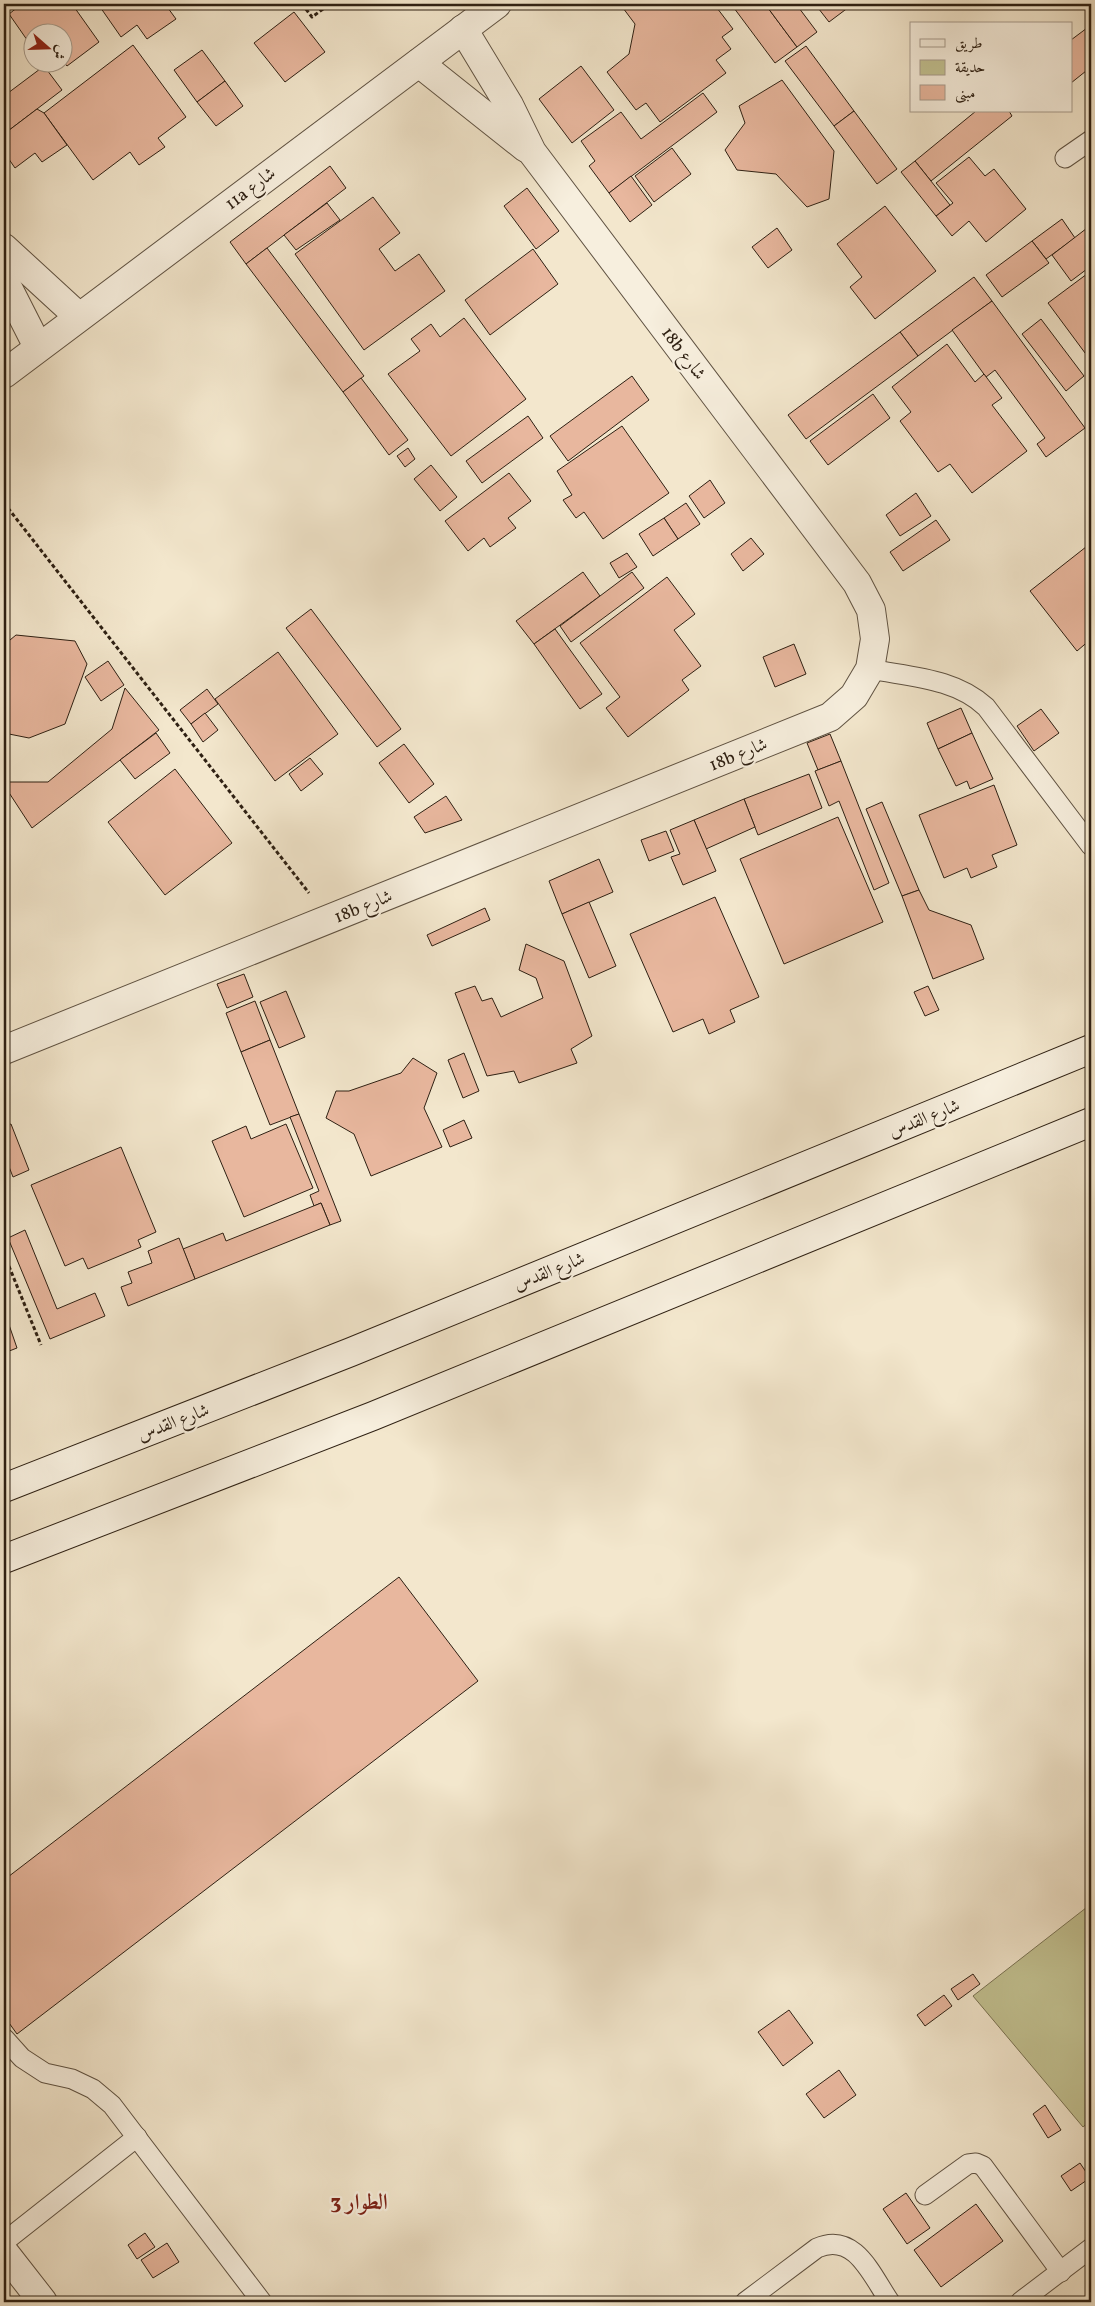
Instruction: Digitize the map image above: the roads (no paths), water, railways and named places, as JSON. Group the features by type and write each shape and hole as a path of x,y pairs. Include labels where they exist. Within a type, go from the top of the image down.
{"street":[{"name":"11a شارع","path":"4,374 78,316 497,4"},
{"name":"18b شارع","path":"4,1050 830,717 854,696 870,669 875,639 871,610 857,583 532,152 509,105 463,29"},
{"name":"18b شارع","path":"419,63 532,152"},
{"path":"4,248 78,316"},
{"path":"4,280 38,347"},
{"name":"شارع القدس","path":"4,1488 350,1352 1091,1049"},
{"path":"4,1559 373,1416 1087,1127"},
{"path":"4,2252 43,2302"}],"lane":[{"path":"1065,158 1091,140"},
{"path":"870,669 939,682 959,688 974,696 986,707 1091,846"},
{"path":"4,2038 22,2058 45,2072 72,2079 93,2090 112,2104 262,2302"},
{"path":"4,2242 137,2137"},
{"path":"925,2195 968,2164 976,2163 984,2166 1060,2272"},
{"path":"745,2302 817,2248 837,2243 847,2246 856,2252 890,2302"},
{"path":"1020,2302 1091,2248"}],"district":[{"name":"الطوار 3","path":"359,2201"}]}
